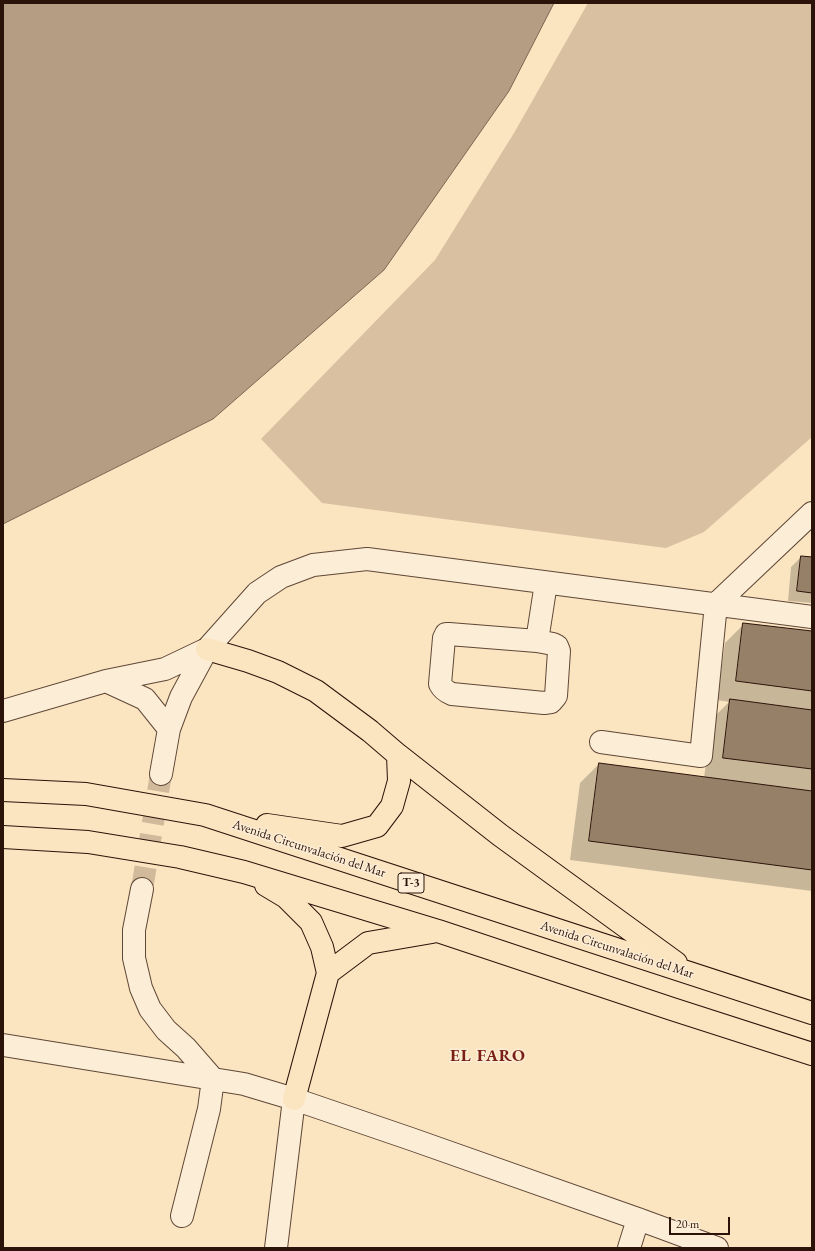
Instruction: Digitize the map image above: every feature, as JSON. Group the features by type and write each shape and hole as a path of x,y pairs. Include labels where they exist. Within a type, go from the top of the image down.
{"main road":[{"path":"207,649 248,661 278,672 316,691 370,730 398,755 500,835 692,974"},
{"path":"205,815 342,836 377,826 392,806 394,800 399,781 398,755"},
{"name":"Avenida Circunvalación del Mar","path":"3,790 86,794 205,815 812,1013"},
{"path":"3,837 88,842 180,857 244,872 438,931 812,1054"},
{"path":"244,872 286,897 311,922 322,947 328,972 294,1099"},
{"path":"328,972 368,943 438,931"}],"street":[{"path":"601,742 701,756 716,604 812,513"},
{"path":"161,774 169,729 181,697 207,649 257,593 281,577 313,565 367,559 812,617"},
{"path":"536,641 546,583"},
{"path":"446,634 536,641 552,644 556,646 558,651 556,696 551,702 544,703 452,694 442,688 440,684 444,638 446,634"},
{"path":"3,711 106,681 165,668 207,649"},
{"path":"106,681 145,699 169,729"},
{"path":"142,889 134,930 134,958 141,988 150,1009 166,1030 186,1048 213,1079 209,1109 182,1216"},
{"path":"3,1045 244,1084 294,1099 717,1248"},
{"path":"276,1248 294,1099"},
{"path":"629,1248 638,1219"}],"shaded area":[{"path":"3,3 554,3 509,91 384,270 213,419 3,524"},
{"path":"588,3 812,3 812,437 704,532 666,548 322,503 261,439 435,260 514,133"}],"building":[{"path":"801,556 812,557 812,593 797,591"},
{"path":"743,623 812,631 812,691 736,681"},
{"path":"730,699 812,710 812,769 723,758"},
{"path":"599,763 812,791 812,870 589,841"}],"tunnel":[{"path":"142,889 161,774"}],"district":[{"name":"EL FARO","path":"488,1056"}]}
